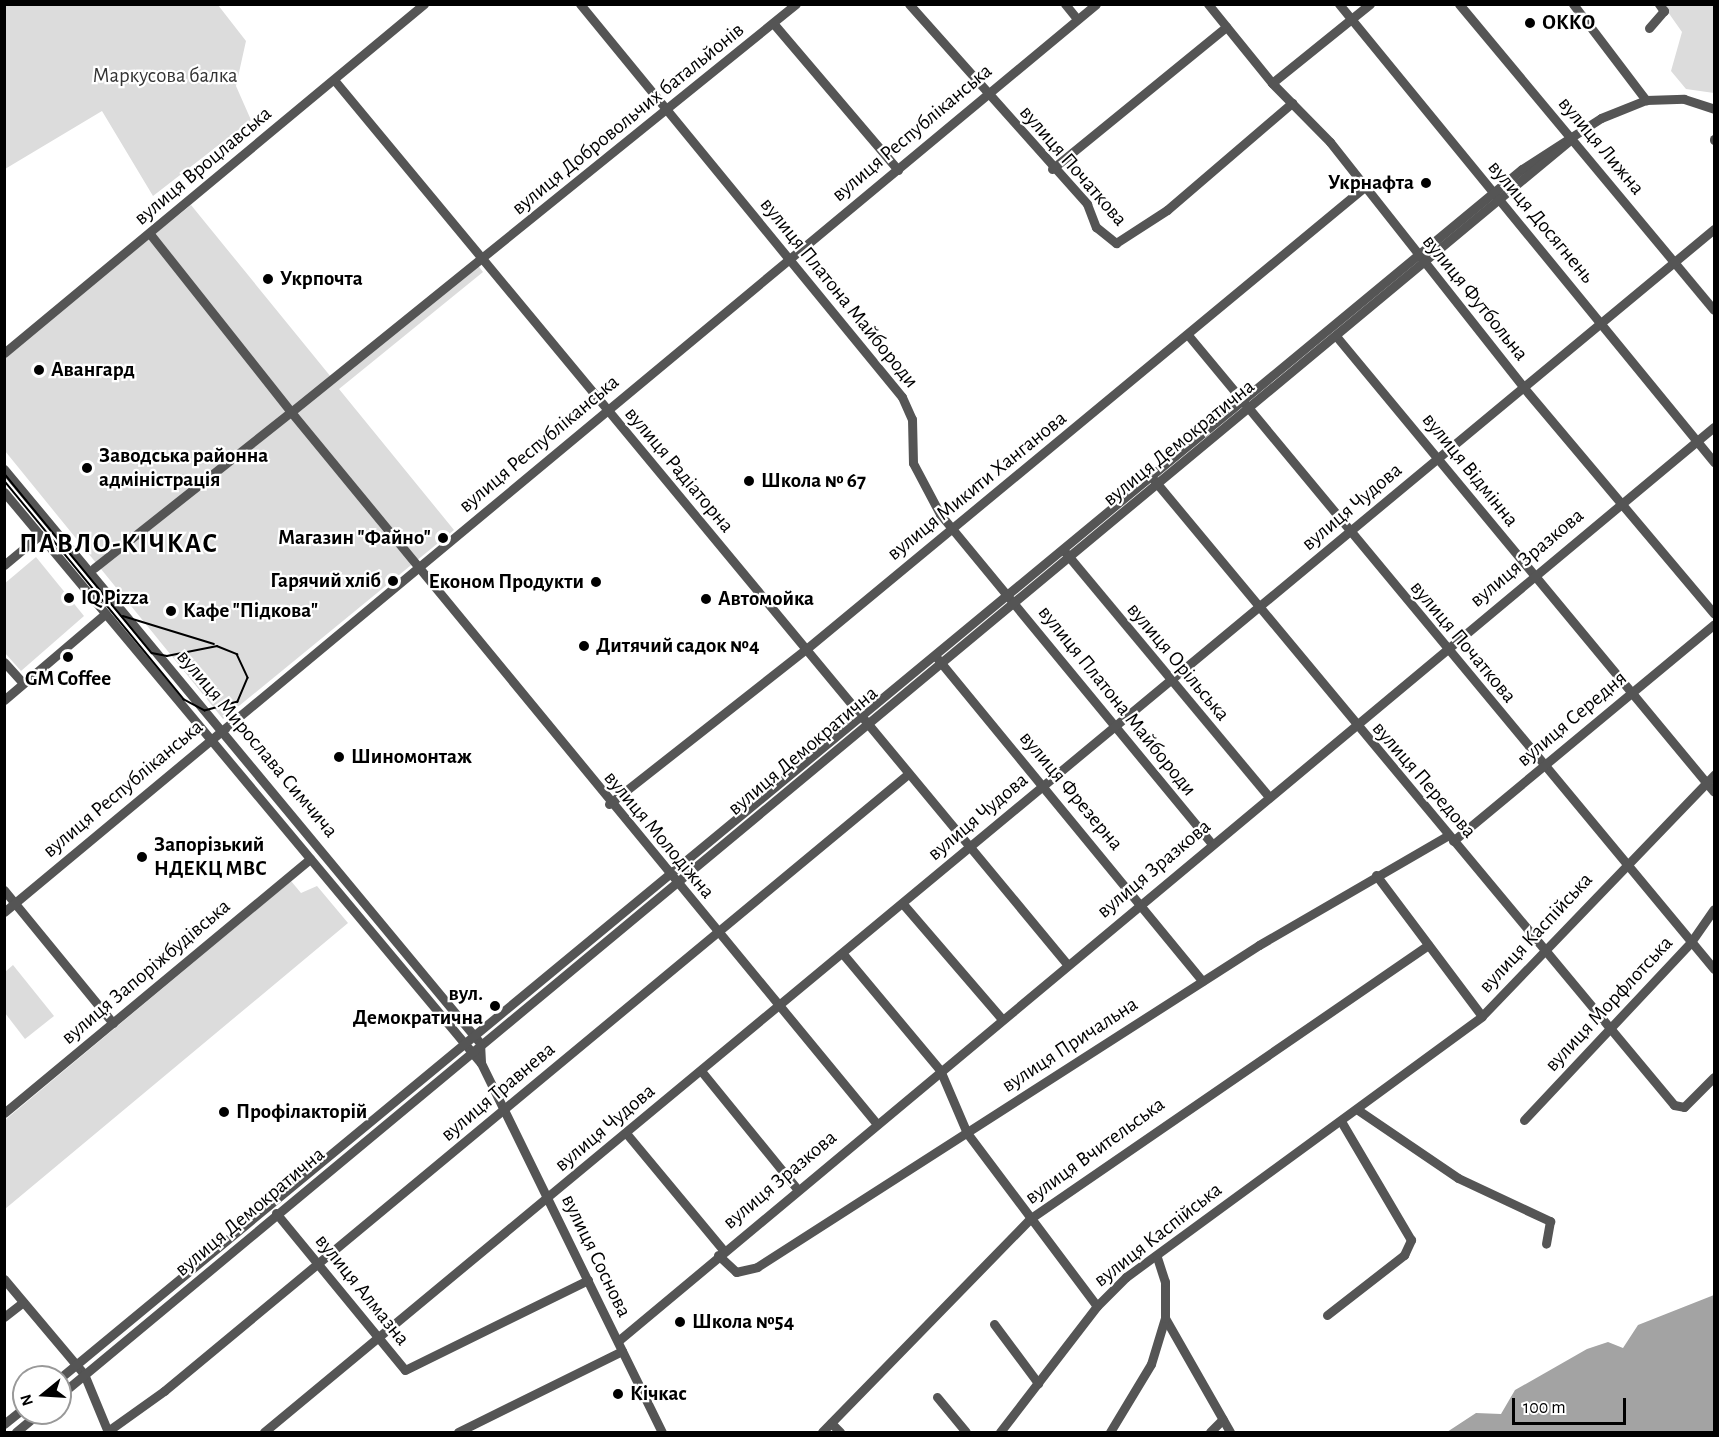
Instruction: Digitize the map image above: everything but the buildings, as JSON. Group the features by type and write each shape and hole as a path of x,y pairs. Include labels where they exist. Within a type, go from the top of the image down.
{"street":[{"name":"вулиця Вроцлавська","path":"4,354 335,81 424,4"},
{"name":"вулиця Платона Майбороди","path":"580,4 910,408 913,463 953,529 1212,844"},
{"name":"вулиця Добровольчих батальйонів","path":"94,568 483,261 796,4"},
{"name":"вулиця Початкова","path":"909,4 1052,169 1087,204 1096,227 1116,243 1167,210 1292,103"},
{"path":"1065,4 1077,19"},
{"name":"вулиця Республіканська","path":"4,912 220,729 790,261 1096,4"},
{"name":"вулиця Футбольна","path":"1208,4 1272,83 1330,142 1362,189 1425,263 1620,504 1714,614"},
{"name":"вулиця Досягнень","path":"1340,4 1714,462"},
{"path":"1272,83 1370,4"},
{"name":"вулиця Лижна","path":"1459,4 1714,310"},
{"path":"1573,4 1646,100"},
{"path":"1649,28 1664,11 1659,4"},
{"path":"773,23 898,170"},
{"path":"1052,169 1226,27"},
{"name":"вулиця Радіаторна","path":"335,81 865,723"},
{"name":"вулиця Демократична","path":"1154,480 1243,400 1418,255 1571,139 1646,100 1684,99 1714,109"},
{"name":"вулиця Микити Ханганова","path":"609,804 805,650 1362,189"},
{"name":"вулиця Демократична","path":"670,878 939,662 1065,552 1154,480 1250,408 1425,263 1497,196"},
{"name":"вулиця Чудова","path":"264,1432 702,1072 1714,229"},
{"name":"вулиця Молодіжна","path":"150,234 415,569 716,932 777,1009 876,1123"},
{"name":"вулиця Початкова","path":"1188,335 1250,408 1445,650 1714,969"},
{"name":"вулиця Відмінна","path":"1336,336 1714,792"},
{"name":"вулиця Зразкова","path":"618,1341 1001,1018 1714,427"},
{"name":"вулиця Мирослава Симчича","path":"4,469 477,1039"},
{"name":"вулиця Передова","path":"1154,480 1354,726 1674,1105 1683,1107 1714,1077"},
{"name":"вулиця Мирослава Симчича","path":"4,492 466,1048 481,1063"},
{"path":"4,565 40,535"},
{"name":"вулиця Орільська","path":"1065,552 1170,682 1269,797"},
{"name":"вулиця Демократична","path":"72,1368 477,1039 670,878 933,653 1010,598"},
{"path":"4,700 105,614"},
{"name":"вулиця Середня","path":"1450,838 1543,766 1714,624"},
{"name":"вулиця Фрезерна","path":"933,653 1141,903 1202,981"},
{"path":"4,662 23,683"},
{"path":"865,723 1067,964"},
{"name":"вулиця Травнева","path":"108,1432 507,1109 716,932 908,774"},
{"name":"вулиця Каспійська","path":"1000,1432 1097,1306 1157,1257 1482,1016 1534,966 1543,949 1714,775"},
{"name":"вулиця Причальна","path":"721,1253 736,1272 749,1270 1202,981 1376,875 1450,838"},
{"name":"вулиця Запоріжбудівська","path":"4,1113 310,859"},
{"path":"1376,875 1482,1016"},
{"path":"4,890 113,1023"},
{"path":"903,904 1001,1018"},
{"name":"вулиця Морфлотська","path":"1524,1120 1691,942 1714,909"},
{"name":"вулиця Вчительська","path":"822,1432 1031,1218 1428,945"},
{"path":"843,954 940,1070 967,1133 1097,1306"},
{"path":"477,1039 481,1063"},
{"name":"вулиця Демократична","path":"72,1384 276,1213 466,1048"},
{"name":"вулиця Соснова","path":"481,1063 507,1109 548,1199 662,1432"},
{"path":"702,1072 798,1190"},
{"path":"1358,1110 1458,1178 1550,1221 1546,1244"},
{"path":"1327,1315 1404,1255 1411,1240 1341,1121"},
{"path":"626,1133 721,1253"},
{"name":"вулиця Алмазна","path":"276,1213 378,1339 407,1370 588,1280"},
{"path":"1110,1432 1151,1364 1165,1318 1165,1282 1157,1257"},
{"path":"4,1279 84,1374 108,1432"},
{"path":"4,1317 23,1302"},
{"path":"1165,1318 1230,1432"},
{"path":"994,1324 1038,1383"},
{"path":"458,1432 622,1351"},
{"path":"937,1397 966,1432"},
{"path":"1210,1432 1223,1419"},
{"path":"831,1423 840,1432"}],"green space":[{"name":"Маркусова балка","path":"4,5 218,5 246,41 236,86 251,120 153,196 102,111 5,169"},
{"path":"1663,5 1714,5 1714,93 1686,89 1671,71 1682,32"},
{"path":"191,205 331,377 474,260 483,272 339,389 454,530 223,719 5,451 4,355"},
{"path":"36,557 84,616 21,671 5,653 4,584"},
{"path":"291,881 301,893 317,886 348,923 5,1209 5,1120"},
{"path":"13,965 54,1016 25,1039 5,1013 5,972"}],"shaded area":[{"path":"1714,1295 1714,1432 1447,1432 1476,1413 1501,1414 1515,1390 1587,1349 1608,1342 1623,1348 1638,1325"}],"tram line":[{"path":"4,473 152,653 167,656 217,646 237,654 248,678 238,702 205,711 184,700 4,481"},
{"path":"123,616 214,644"}],"place":[{"name":"ОККО","path":"1530,23"},
{"name":"Укрнафта","path":"1426,183"},
{"name":"Укрпочта","path":"268,279"},
{"name":"Авангард","path":"39,370"},
{"name":"Заводська районна адміністрація","path":"87,468"},
{"name":"Школа № 67","path":"749,481"},
{"name":"Магазин \"Файно\"","path":"443,538"},
{"name":"Гарячий хліб","path":"393,581"},
{"name":"Економ Продукти","path":"596,582"},
{"name":"IQ Pіzza","path":"69,598"},
{"name":"Автомойка","path":"706,599"},
{"name":"Кафе \"Підкова\"","path":"171,611"},
{"name":"Дитячий садок №4","path":"584,646"},
{"name":"GM Coffee","path":"68,657"},
{"name":"Шиномонтаж","path":"339,757"},
{"name":"Запорізький НДЕКЦ МВС","path":"142,857"},
{"name":"вул. Демократична","path":"495,1006"},
{"name":"Профілакторій","path":"224,1112"},
{"name":"Школа №54","path":"680,1322"},
{"name":"Кічкас","path":"618,1394"}],"district":[{"name":"ПАВЛО-КІЧКАС","path":"119,544"}]}
